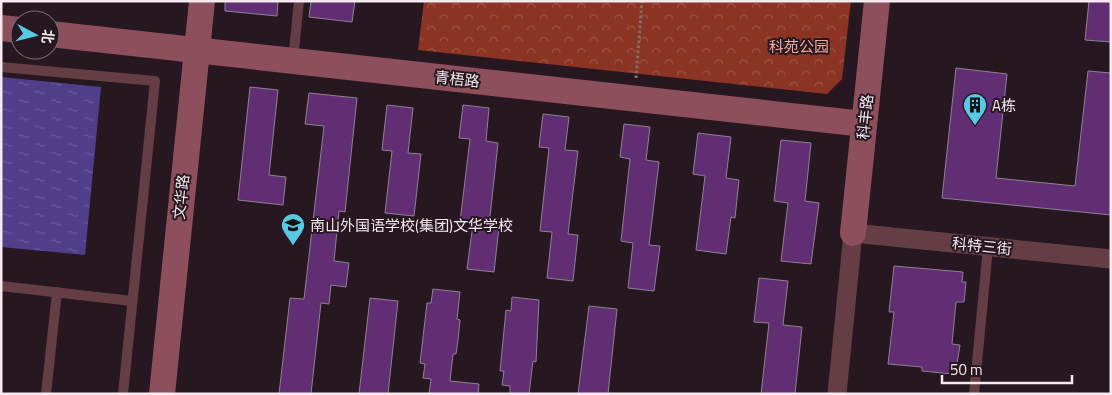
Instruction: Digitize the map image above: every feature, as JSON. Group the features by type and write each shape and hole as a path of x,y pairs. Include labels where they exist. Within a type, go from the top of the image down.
{"street":[{"name":"文华路","path":"162,394 202,1"},
{"name":"科丰路","path":"854,232 877,1"},
{"name":"青梧路","path":"60,35 864,124"},
{"name":"科特三街","path":"854,232 1111,260"},
{"path":"837,394 854,232"}],"lane":[{"path":"293,60 299,1"},
{"path":"1,67 155,81 123,394"},
{"path":"974,394 988,247"},
{"path":"1,286 132,301"},
{"path":"46,394 56,292"}],"path":[{"path":"636,80 642,1"}],"green space":[{"name":"科苑公园","path":"424,1 851,1 842,79 827,94 418,50"}],"water":[{"path":"1,77 101,87 85,255 1,247"}],"building":[{"path":"225,1 278,1 277,16 225,11"},
{"path":"311,1 355,1 352,22 309,17"},
{"path":"1089,1 1111,1 1111,42 1085,40"},
{"name":"A栋","path":"956,68 1007,74 996,178 1075,186 1088,71 1111,73 1111,215 942,198"},
{"path":"250,87 278,90 269,175 286,177 283,205 238,200"},
{"path":"309,93 357,98 345,212 339,211 334,261 349,263 346,287 331,285 329,304 321,303 311,394 279,394 290,298 304,299 324,126 305,124"},
{"path":"387,105 413,108 408,153 421,154 414,216 385,213 392,151 382,150"},
{"path":"463,105 489,108 486,141 498,143 489,226 499,227 494,272 467,269 473,224 460,222 470,139 459,138"},
{"path":"543,114 569,117 565,150 578,151 568,234 578,235 573,281 547,278 552,232 540,231 549,148 539,147"},
{"path":"624,124 650,127 646,160 659,162 649,245 660,246 654,291 628,288 633,243 621,241 630,159 620,157"},
{"path":"698,133 731,137 726,178 739,180 735,218 731,217 726,254 696,250 705,176 693,174"},
{"path":"781,140 811,143 805,201 819,203 811,264 781,261 788,203 774,201"},
{"path":"894,266 963,272 962,282 966,282 964,302 956,302 952,344 960,345 957,364 953,364 952,374 922,371 922,367 888,364 894,312 889,312"},
{"path":"759,278 788,281 783,325 802,327 795,394 761,394 769,323 754,322"},
{"path":"433,289 460,292 457,319 460,320 458,340 456,354 453,354 450,381 479,384 478,394 429,394 431,379 423,378 425,364 420,363 427,303 431,303"},
{"path":"512,297 539,300 536,362 533,361 529,394 510,394 510,386 502,385 504,371 500,371 506,310 511,311"},
{"path":"370,298 398,301 388,394 359,394"},
{"path":"589,306 617,309 608,394 578,394"}],"place":[{"name":"A栋","path":"975,126"},
{"name":"南山外国语学校(集团)文华学校","path":"293,246"}]}
